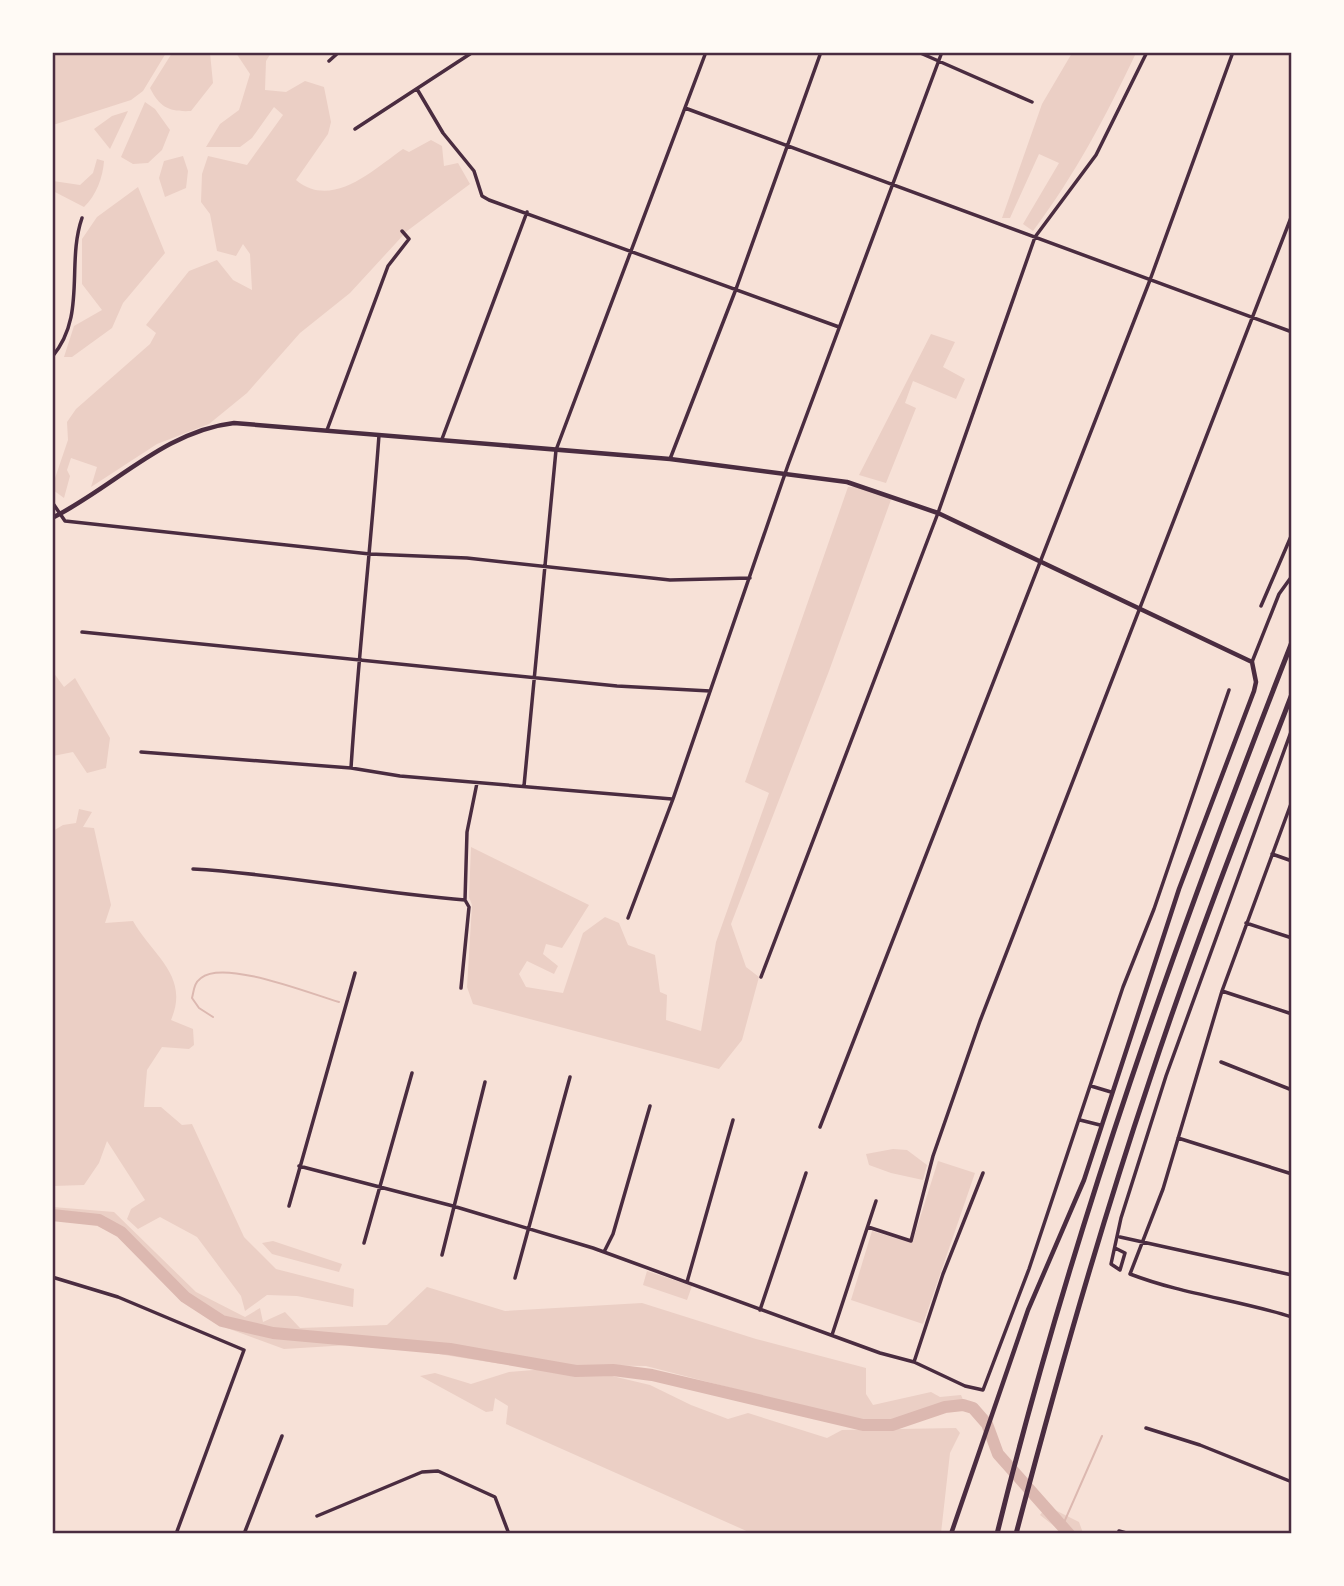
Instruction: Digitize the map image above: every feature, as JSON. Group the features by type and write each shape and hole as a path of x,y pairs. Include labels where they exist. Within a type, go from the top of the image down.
{"main road":[{"path":"997,1534 1043,1362 1126,1097 1188,916 1292,642"},
{"path":"1016,1534 1081,1299 1149,1080 1203,923 1292,694"}],"street":[{"path":"328,61 339,52"},
{"path":"355,129 472,52"},
{"path":"524,786 537,675 556,450 706,52"},
{"path":"670,459 736,289 821,52"},
{"path":"918,52 1032,102"},
{"path":"628,918 673,799 785,474 942,52"},
{"path":"761,977 938,513 1035,237 1096,155 1147,52"},
{"path":"820,1127 1150,279 1233,52"},
{"path":"416,89 443,133 474,172 482,196 839,327"},
{"path":"685,108 788,144 1236,313 1252,315 1292,331"},
{"path":"442,439 527,212"},
{"path":"868,1227 911,1241 933,1156 980,1021 1292,215"},
{"path":"52,357 68,331 75,307 76,235 82,218"},
{"path":"327,430 388,266 409,239 402,231"},
{"path":"52,518 149,456 221,424 379,434 670,459 851,483 938,513 1252,662"},
{"path":"351,768 358,659 370,554 379,434"},
{"path":"52,502 65,521 102,526 292,543 370,554 467,558 670,580 750,578"},
{"path":"1261,606 1292,534"},
{"path":"951,1534 1028,1310 1084,1180 1179,889 1254,691 1256,682 1252,662 1279,594 1292,576"},
{"path":"82,632 537,675 625,687 710,691"},
{"path":"299,1166 380,1185 604,1252 832,1336 914,1362 965,1386 983,1390 1049,1211 1229,690"},
{"path":"1115,1248 1125,1253 1120,1270 1111,1264 1121,1218 1170,1064 1292,729"},
{"path":"141,752 351,768 477,783 673,799"},
{"path":"461,988 469,907 465,900 467,832 477,783"},
{"path":"1292,801 1222,991 1163,1189 1130,1274 1162,1286 1242,1302 1292,1317"},
{"path":"1272,854 1292,861"},
{"path":"193,869 252,872 393,894 465,900"},
{"path":"1246,923 1292,938"},
{"path":"289,1206 355,973"},
{"path":"1222,991 1292,1014"},
{"path":"1221,1062 1292,1090"},
{"path":"364,1243 412,1073"},
{"path":"515,1278 570,1077"},
{"path":"442,1255 485,1082"},
{"path":"1091,1086 1111,1092"},
{"path":"604,1252 613,1234 650,1106"},
{"path":"1080,1120 1100,1125"},
{"path":"687,1282 733,1121"},
{"path":"1178,1138 1292,1174"},
{"path":"914,1362 943,1274 983,1173"},
{"path":"760,1310 806,1174"},
{"path":"832,1336 876,1201"},
{"path":"1119,1236 1141,1244 1292,1275"},
{"path":"52,1277 118,1297 244,1350 176,1534"},
{"path":"1146,1428 1200,1445 1292,1482"},
{"path":"244,1534 282,1436"},
{"path":"317,1517 411,1475 438,1471 495,1497 509,1534"},
{"path":"1119,1531 1130,1534"}],"shaded area":[{"path":"52,53 166,53 143,91 131,100 53,125"},
{"path":"172,53 210,53 213,83 191,111 177,111 166,107 150,88"},
{"path":"236,53 271,53 266,61 265,90 286,92 305,81 324,87 331,122 328,134 296,180 310,188 324,191 352,184 403,149 409,152 431,140 442,146 444,166 458,163 470,184 407,231 350,293 300,333 247,393 209,424 157,444 91,487 97,467 71,458 67,470 70,476 64,498 53,490 53,484 68,440 67,422 76,409 150,344 156,333 146,325 189,271 217,260 233,280 252,290 250,254 243,244 236,256 217,251 210,214 201,202 202,174 208,156 247,165 283,115 274,107 252,138 240,147 206,147 220,124 239,110 250,74"},
{"path":"1072,53 1136,53 1089,145 1033,231 1023,224 1059,163 1039,154 1010,218 1002,218 1042,104"},
{"path":"145,102 155,109 170,130 162,150 148,163 133,164 121,157"},
{"path":"128,111 110,149 94,129 112,116"},
{"path":"183,156 188,171 186,188 165,197 159,178 164,161"},
{"path":"97,159 104,161 102,173 95,192 84,207 53,191 53,181 80,185 93,173"},
{"path":"138,187 165,253 123,303 112,328 72,357 64,357 74,326 102,310 82,284 82,239 97,217"},
{"path":"931,334 955,342 943,367 965,379 956,399 913,381 905,403 916,408 886,483 859,475"},
{"path":"848,487 859,487 892,497 829,671 731,924 746,967 759,977 742,1040 719,1069 473,1004 467,987 472,905 469,897 471,847 589,905 562,948 546,944 543,954 558,966 554,974 527,961 519,974 526,987 563,993 583,933 605,917 619,923 628,945 655,955 660,992 667,995 666,1020 701,1031 716,942 769,793 745,782"},
{"path":"53,672 64,687 75,678 110,738 106,768 87,773 73,752 53,756"},
{"path":"79,809 92,812 83,827 94,828 111,905 105,923 133,921 173,979 176,1005 171,1020 193,1029 194,1045 189,1049 162,1047 147,1070 144,1107 161,1107 182,1125 192,1124 244,1237 276,1269 354,1289 353,1307 297,1296 267,1295 245,1311 241,1296 197,1237 160,1217 138,1229 127,1219 131,1209 145,1200 107,1141 99,1163 84,1185 53,1186 53,831 63,825 76,823"},
{"path":"893,1149 907,1150 927,1165 923,1180 869,1165 866,1154"},
{"path":"938,1161 975,1173 923,1324 851,1300 872,1231 912,1243"},
{"path":"53,1207 114,1212 196,1292 245,1317 260,1308 263,1322 285,1312 300,1328 387,1325 427,1287 505,1311 642,1303 756,1339 866,1368 866,1394 873,1405 931,1392 940,1397 961,1395 964,1402 948,1402 891,1422 863,1422 646,1366 501,1364 395,1347 349,1345 284,1349 227,1328 183,1299 120,1236 99,1224 53,1218"},
{"path":"273,1241 342,1264 339,1272 272,1254 262,1243"},
{"path":"647,1271 692,1286 687,1300 643,1285"},
{"path":"558,1368 587,1370 650,1385 728,1419 748,1413 827,1438 842,1430 956,1428 960,1433 950,1453 941,1533 751,1533 506,1424 508,1406 495,1398 493,1411 486,1412 420,1376 435,1373 471,1384 509,1372"},
{"path":"1047,1506 1079,1522 1083,1533 1063,1533 1040,1515"}],"waterway":[{"path":"213,1017 199,1008 192,998 199,980 212,973 247,975 339,1002"},
{"path":"52,1215 99,1220 121,1232 185,1297 222,1321 273,1333 450,1349 576,1371 613,1370 652,1375 863,1425 892,1425 945,1407 963,1405 973,1408 987,1424 998,1454 1069,1534"},
{"path":"1062,1527 1102,1436"}]}
